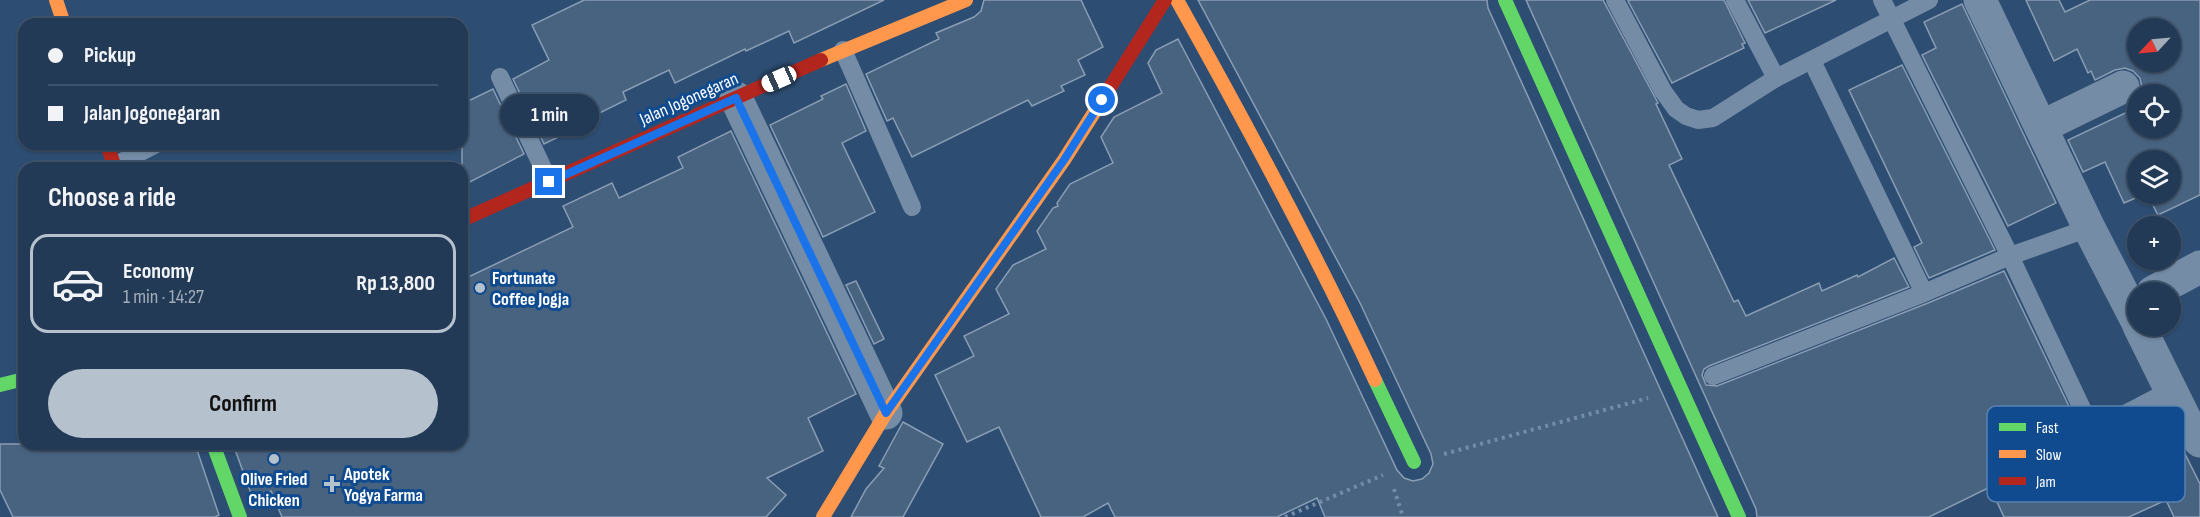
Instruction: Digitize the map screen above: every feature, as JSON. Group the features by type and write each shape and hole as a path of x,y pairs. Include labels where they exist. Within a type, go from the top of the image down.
{"street":[{"path":"56,0 62,18"},
{"name":"Jalan Jogonegaran","path":"468,217 843,50 966,0"},
{"path":"823,517 886,413 1064,160 1165,0"},
{"path":"1177,0 1343,311 1414,462"},
{"path":"1504,0 1739,517"},
{"path":"1980,0 2089,228 2127,290"},
{"path":"2041,127 2123,87"},
{"path":"736,98 886,413"},
{"path":"2178,282 2200,267"},
{"path":"2150,336 2179,406"},
{"path":"0,385 18,380"},
{"path":"2185,419 2191,431 2200,441"},
{"path":"215,450 240,517"}],"lane":[{"path":"1615,0 1663,91 1676,110 1698,120 1713,118 1776,78 1929,0"},
{"path":"1735,0 1776,78"},
{"path":"1882,0 2010,256 2081,406"},
{"path":"843,50 912,207"},
{"path":"1812,61 1924,293"},
{"path":"500,77 549,182"},
{"path":"124,162 145,150"},
{"path":"1713,376 1924,293 2010,256 2089,228"},
{"path":"2140,406 2171,390"}],"path":[{"path":"1285,517 1414,462 1681,388"},
{"path":"1390,472 1402,517"}],"building":[{"path":"584,0 884,0 794,43 789,31 746,51 745,49 675,83 669,70 623,92 626,100 569,128 571,131 544,144 513,79 549,60 532,25"},
{"path":"984,0 1081,0 1103,47 1078,60 1085,75 1061,86 1064,91 1032,106 1028,100 912,157 893,118 887,121 866,74 939,39 936,33 974,17 981,11"},
{"path":"1198,0 1487,0 1488,8 1718,517 1325,517 1317,498 1277,517 1115,517 1108,503 1083,517 1041,517 999,427 967,442 935,375 974,356 964,336 1009,314 996,289 1013,265 1046,249 1037,231 1053,208 1058,206 1057,203 1070,184 1113,163 1101,137 1114,117 1162,93 1148,63 1156,50 1178,39 1326,319 1397,470 1404,478 1413,481 1422,479 1429,473 1433,464 1431,454 1360,303"},
{"path":"1526,0 1603,0 1658,103 1656,104 1682,159 1669,165 1734,302 1738,300 1746,316 1819,283 1822,291 1857,275 1858,277 1894,258 1909,287 1709,366 1704,369 1702,375 1706,385 1717,386 2004,271 2069,406 1987,406 1987,488 1929,517 1757,517 1756,509"},
{"path":"1724,0 1745,43 1742,44 1744,48 1672,83 1628,1"},
{"path":"1748,0 1836,0 1765,33"},
{"path":"2026,0 2059,0 2065,12 2090,0 2200,0 2200,195 2158,215 2152,204 2181,204 2181,150 2127,150 2127,202 2124,203 2105,162 2083,172 2068,140 2127,112 2127,138 2181,138 2181,84 2141,84 2140,78 2134,72 2181,72 2181,18 2127,18 2127,69 2115,70 2095,80 2091,71 2088,73 2077,49 2054,61"},
{"path":"1962,4 2056,203 2008,226 1922,55 1936,48 1924,22"},
{"path":"1902,65 1995,250 1929,278 1914,247 1922,243 1849,90"},
{"path":"846,84 866,131 842,143 875,212 823,237 770,125 823,99 821,96"},
{"path":"493,89 524,154 468,183 468,162 462,162 462,150 468,150 468,101"},
{"path":"731,131 856,394 808,418 823,451 767,478 786,495 766,517 282,517 271,491 253,499 235,450 468,450 468,277 573,227 563,206 612,183 619,198 683,168 678,157"},
{"path":"856,281 884,339 874,344 846,285"},
{"path":"903,422 943,444 903,517 851,517 866,489 884,468 879,466"},
{"path":"0,444 18,444 18,450 197,450 219,515 215,517 13,517 0,490"},
{"path":"2185,454 2200,484 2200,517 2174,517 2167,502 2185,502"},
{"path":"1997,502 2162,502 2129,517 2004,517"}],"traffic: fast":[{"path":"1505,0 1739,517"},
{"path":"0,385 18,380"},
{"path":"1375,380 1414,462"},
{"path":"215,450 240,517"}],"traffic: slow":[{"path":"56,0 62,18"},
{"path":"821,60 966,0"},
{"path":"1177,0 1280,188 1375,380"},
{"path":"823,517 886,413 1064,160 1097,108"}],"traffic: jam":[{"path":"1097,108 1165,0"},
{"path":"468,217 821,60"},
{"path":"109,150 113,162"}],"place":[{"name":"Fortunate Coffee Jogja","path":"480,288"},
{"name":"Olive Fried Chicken","path":"274,459"},
{"name":"Apotek Yogya Farma","path":"332,484"}],"route":[{"path":"549,182 736,98 886,413 1064,160 1102,100"}]}
